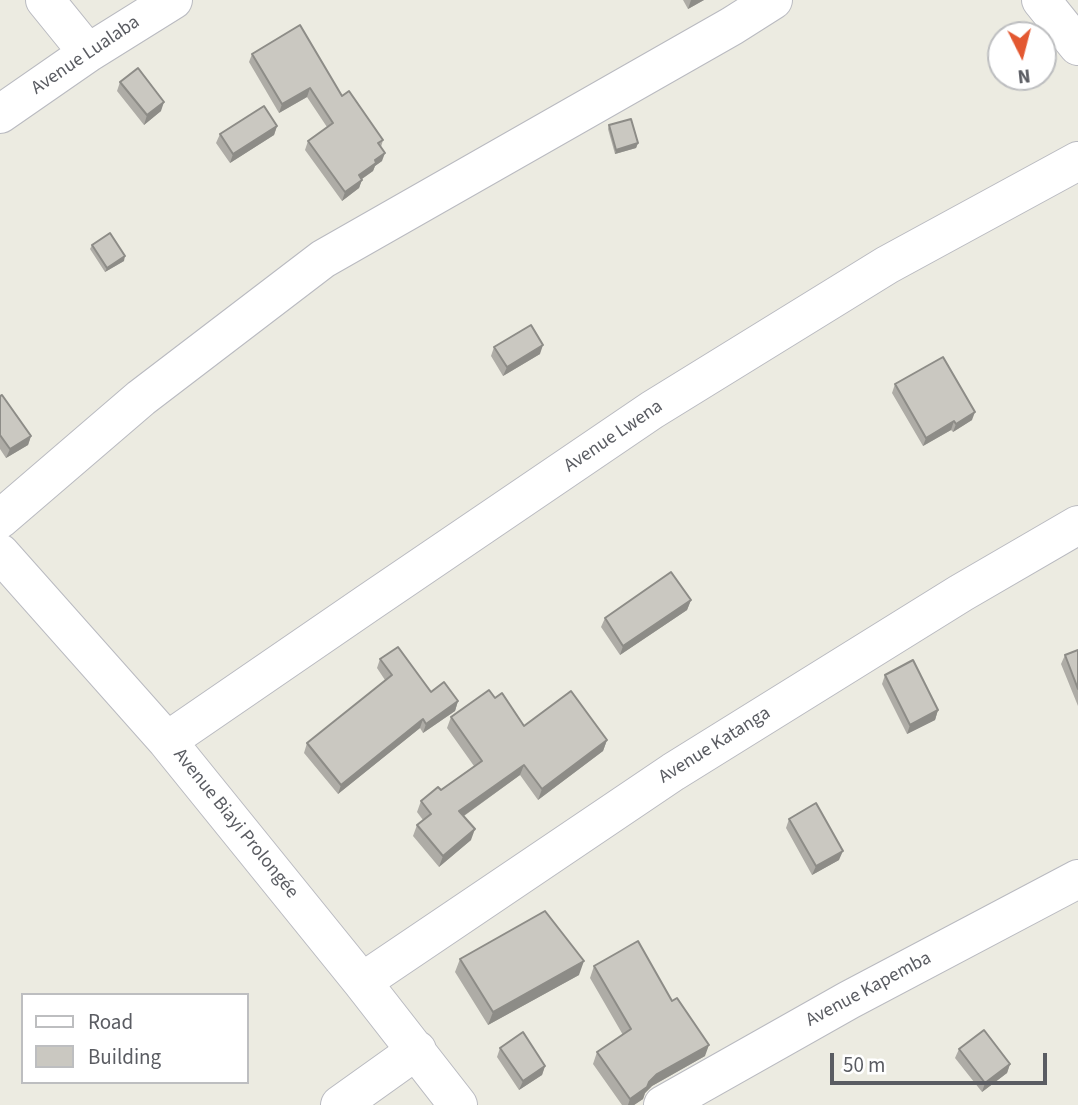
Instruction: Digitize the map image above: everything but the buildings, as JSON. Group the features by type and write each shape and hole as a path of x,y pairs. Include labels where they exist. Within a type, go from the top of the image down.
{"street":[{"path":"46,0 88,53"},
{"name":"Avenue Lualaba","path":"0,114 88,53 173,0"},
{"path":"0,519 141,398 323,259 773,0"},
{"path":"1041,0 1078,46"},
{"name":"Avenue Lwena","path":"167,741 652,411 887,265 1078,161"},
{"name":"Avenue Katanga","path":"362,982 673,772 961,593 1078,525"},
{"name":"Avenue Biayi Prolongée","path":"0,553 167,741 458,1105"},
{"name":"Avenue Kapemba","path":"663,1105 849,1000 1078,879"},
{"path":"340,1105 416,1050"}]}
